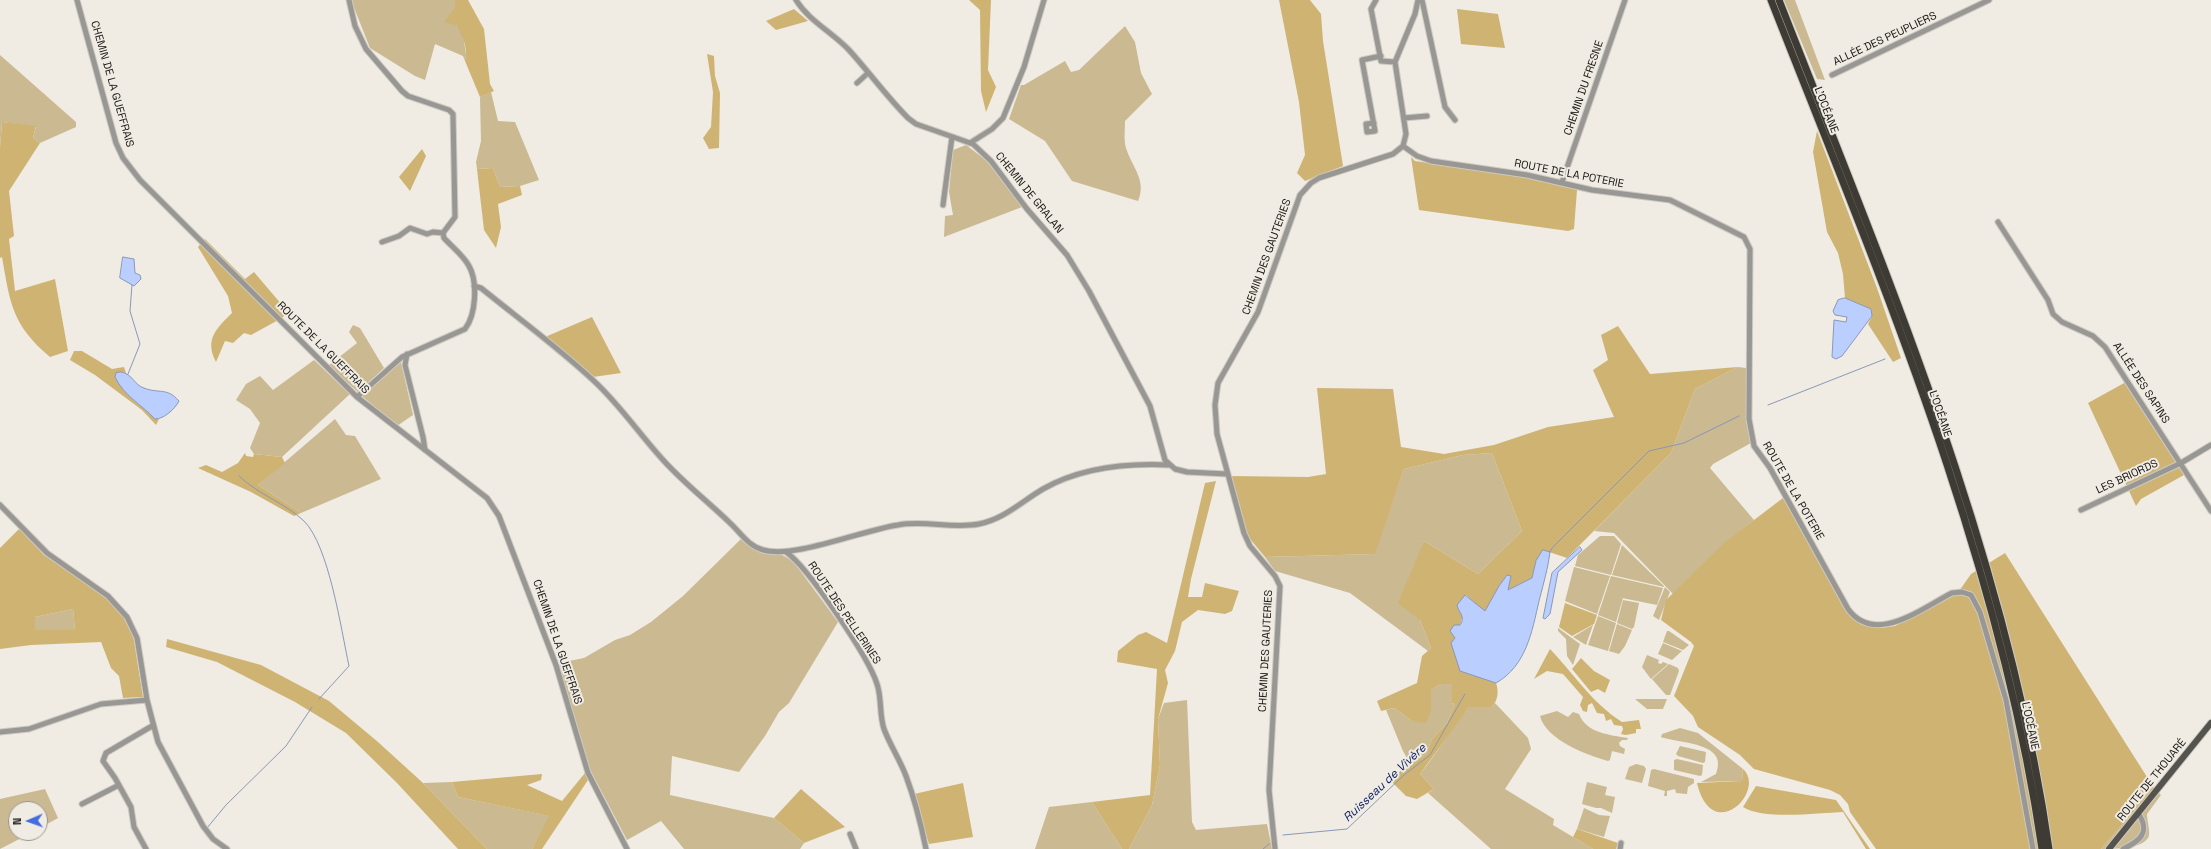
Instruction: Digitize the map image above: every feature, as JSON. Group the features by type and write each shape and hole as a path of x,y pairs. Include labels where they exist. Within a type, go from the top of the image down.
{"highway":[{"name":"L’OCÉANE","path":"1771,0 1877,272 1932,424 1965,525 2009,682 2028,770 2042,849"},
{"name":"L’OCÉANE","path":"1779,0 1894,296 1969,513 1995,599 2017,682 2034,764 2049,849"}],"main road":[{"name":"ROUTE DE THOUARÉ","path":"2109,849 2211,723"}],"street":[{"name":"CHEMIN DE LA GUEFFRAIS","path":"77,0 116,143 124,158 140,180 166,205"},
{"path":"349,0 355,26 366,48 408,96 449,110 453,114 455,217 443,233"},
{"name":"CHEMIN DE GRALAN","path":"796,0 802,9 838,39 908,118 916,124 970,143 991,161 1027,209 1067,255 1089,291 1150,406 1162,452 1169,464"},
{"path":"970,143 992,129 1003,118 1024,67 1044,0"},
{"path":"1376,0 1371,9 1382,61 1395,62"},
{"path":"1403,146 1406,134 1395,62 1415,14 1418,0"},
{"path":"1422,0 1445,107 1455,120"},
{"name":"CHEMIN DU FRESNE","path":"1562,182 1625,0"},
{"name":"ALLÉE DES PEUPLIERS","path":"1832,75 1989,0"},
{"path":"1374,123 1362,60 1381,56"},
{"path":"857,83 868,73"},
{"path":"1404,118 1427,116"},
{"path":"943,205 952,137"},
{"name":"ROUTE DE LA POTERIE","path":"1403,146 1417,156 1431,161 1562,182 1592,190 1677,202 1738,233 1748,242 1750,249 1749,419 1754,446 1770,468 1848,609 1858,620 1875,626 1889,625 1952,593 1962,592 1974,598 1980,612 2006,700 2033,849"},
{"name":"CHEMIN DES GAUTERIES","path":"1275,849 1269,790 1280,586 1275,576 1250,546 1244,533 1227,474 1215,420 1218,383 1258,312 1300,195 1311,182 1319,178 1393,154 1403,146"},
{"name":"ROUTE DE LA GUEFFRAIS","path":"166,205 357,397 478,491"},
{"name":"ALLÉE DES SAPINS","path":"1998,222 2048,300 2053,314 2062,322 2093,336 2106,346 2211,511"},
{"path":"382,242 399,236 410,228 427,234 433,232 443,233"},
{"path":"357,397 407,354 465,329 471,322 474,286 470,267 444,238 443,233"},
{"path":"474,286 481,288 596,382 683,482 730,522 752,545 768,552 786,552 898,525 922,523 965,526 980,524 993,520 1013,510 1048,487 1078,475 1136,464 1169,464 1175,469 1187,472 1227,474"},
{"path":"407,354 405,365 425,450"},
{"path":"2181,463 2211,445"},
{"name":"LES BRIORDS","path":"2081,510 2181,463"},
{"name":"CHEMIN DE LA GUEFFRAIS","path":"478,491 495,509 506,530 558,671 588,773 627,849"},
{"path":"0,505 47,553 113,600 127,617 137,638 152,726 158,742 196,814 213,839 227,849"},
{"name":"ROUTE DES PELLERINES","path":"786,552 799,563 828,603 873,674 878,689 879,705 884,727 906,775 926,849"},
{"path":"0,732 29,728 101,704 147,700"},
{"path":"146,849 134,827 131,807 119,785 109,772 103,761 103,757 106,753 152,726"},
{"path":"82,804 119,785"},
{"path":"2123,849 2137,843 2143,835 2142,822 2138,813"},
{"path":"850,834 856,849"}],"shaded area":[{"path":"351,0 455,0 456,25 463,34 466,55 465,61 463,56 435,44 425,80 415,76 370,48"},
{"path":"455,0 468,0 484,29 490,84 494,91 480,97 465,61 466,51 461,33 456,25 444,22 455,8"},
{"path":"969,0 991,0 988,70 996,87 986,112 981,91 980,10"},
{"path":"1279,0 1310,0 1321,14 1323,41 1343,166 1305,181 1297,173 1305,155 1299,102"},
{"path":"1784,0 1795,0 1825,80 1817,79"},
{"path":"794,9 808,21 776,30 766,21"},
{"path":"1457,9 1498,14 1505,48 1461,44"},
{"path":"1125,26 1135,42 1141,73 1152,94 1125,121 1125,144 1137,172 1141,186 1138,201 1072,181 1045,141 1009,119 1021,85 1024,85 1065,61 1071,72 1079,70"},
{"path":"707,54 714,56 715,76 720,93 719,148 709,149 703,138 711,127 713,92"},
{"path":"0,55 76,122 76,127 40,143 33,138 36,127 2,122 0,148"},
{"path":"491,92 498,121 515,122 539,180 520,186 500,187 493,168 477,169 476,162 481,141 480,97"},
{"path":"2,122 36,126 33,138 40,143 9,191 14,236 9,239 15,291 55,279 68,351 50,357 37,345 20,323 11,300 2,257 0,258 0,148"},
{"path":"1817,131 1877,288 1901,358 1893,362 1868,324 1872,316 1871,309 1845,298 1843,274 1838,253 1827,232 1813,152"},
{"path":"966,145 987,161 1022,207 944,237 945,216 953,215 949,192 953,150"},
{"path":"422,149 426,156 410,191 399,177"},
{"path":"1411,157 1415,161 1555,182 1577,190 1574,229 1568,231 1419,210"},
{"path":"493,168 500,187 520,186 522,195 498,204 501,227 496,248 484,230 477,169"},
{"path":"205,239 245,279 254,272 288,312 282,318 251,335 244,333 233,343 225,341 216,362 211,347 212,340 217,329 232,313 228,296 198,247"},
{"path":"592,317 621,373 593,377 545,337"},
{"path":"353,325 360,328 384,368 358,392 328,366 357,343 349,332"},
{"path":"1618,326 1650,374 1738,367 1695,389 1671,453 1567,558 1543,550 1536,561 1532,578 1508,590 1510,576 1507,575 1499,586 1485,612 1466,595 1458,609 1463,615 1460,625 1485,678 1496,683 1498,692 1497,698 1492,707 1469,707 1420,774 1434,789 1417,799 1406,796 1391,781 1405,766 1411,765 1426,754 1432,739 1447,723 1455,704 1451,703 1452,684 1441,684 1431,690 1431,710 1426,723 1412,721 1394,708 1381,711 1377,701 1417,683 1422,656 1431,648 1420,620 1398,603 1424,541 1478,574 1522,531 1492,453 1463,455 1404,469 1375,554 1265,557 1246,534 1229,476 1308,477 1326,474 1317,388 1393,389 1401,447 1444,454 1494,445 1548,427 1614,417 1593,370 1608,360 1601,335"},
{"path":"74,351 82,351 112,369 124,367 126,373 121,372 134,401 155,419 159,419 156,425 142,410 95,375 70,360"},
{"path":"314,360 350,394 282,457 254,454 250,448 260,423 250,409 236,400 246,384 260,376 273,390"},
{"path":"401,362 413,415 397,426 362,396"},
{"path":"1738,367 1746,368 1746,420 1751,443 1713,464 1710,468 1754,520 1726,542 1673,594 1614,533 1594,531 1671,453 1695,389"},
{"path":"2126,382 2184,475 2141,499 2136,506 2088,403"},
{"path":"335,419 346,435 355,436 381,479 301,513 258,485"},
{"path":"245,453 246,456 253,457 254,454 282,457 285,463 258,485 301,513 294,516 251,492 198,468 206,465 222,472 238,463"},
{"path":"1492,453 1522,531 1478,574 1424,541 1420,553 1420,620 1431,648 1428,651 1350,593 1275,571 1265,557 1374,554 1404,469 1463,455"},
{"path":"1216,481 1191,579 1188,597 1202,597 1205,583 1239,591 1232,611 1225,614 1198,610 1182,622 1175,651 1165,670 1168,683 1158,719 1160,765 1152,805 1129,849 1122,849 1092,802 1150,795 1157,669 1117,662 1118,651 1138,635 1146,632 1167,643 1205,483"},
{"path":"1783,498 1850,615 1854,620 1863,625 1880,628 1895,626 1957,594 1971,574 2005,553 2154,788 2101,849 1876,849 1850,812 1848,804 1840,795 1830,790 1754,769 1740,755 1698,727 1693,716 1674,696 1694,646 1691,642 1661,620 1666,600 1725,542"},
{"path":"20,528 44,555 105,596 121,611 133,634 143,697 123,698 119,676 111,668 101,642 31,645 0,649 0,548","holes":["73,609 75,630 35,630 35,617"]},
{"path":"1600,536 1614,536 1621,544 1611,575 1575,566 1578,555"},
{"path":"741,539 761,553 782,555 793,561 838,622 789,703 779,712 765,736 739,772 672,756 670,795 774,818 804,843 800,849 684,849 661,821 627,840 587,764 559,663 584,658 615,640 630,635 651,622 683,596"},
{"path":"1622,545 1664,586 1664,587 1612,575"},
{"path":"1574,567 1610,576 1597,614 1565,601"},
{"path":"1611,576 1663,588 1657,605 1623,598 1616,622 1598,615"},
{"path":"1665,587 1670,592 1659,620 1653,616"},
{"path":"1623,600 1639,603 1634,627 1632,629 1617,623"},
{"path":"1565,603 1597,615 1594,624 1572,636 1559,627"},
{"path":"73,609 75,630 35,630 35,617"},
{"path":"1598,616 1616,623 1608,651 1588,645"},
{"path":"1617,624 1632,630 1625,646 1619,654 1609,651"},
{"path":"1593,625 1586,645 1573,637"},
{"path":"1558,628 1580,644 1573,665 1567,656 1566,639 1558,631"},
{"path":"1667,631 1689,645 1683,650 1663,642"},
{"path":"167,639 261,665 329,701 378,742 423,783 487,849 458,849 397,783 346,733 295,702 217,662 166,647"},
{"path":"1663,643 1682,651 1672,660 1658,654"},
{"path":"1550,649 1601,706 1622,722 1639,720 1641,729 1636,729 1636,733 1626,735 1621,734 1623,729 1622,726 1614,725 1611,719 1606,721 1604,714 1597,713 1592,703 1588,705 1587,712 1583,711 1580,705 1583,697 1563,674 1547,671 1534,679"},
{"path":"1647,655 1659,660 1658,663 1661,664 1663,662 1668,664 1651,679 1642,667"},
{"path":"1581,658 1594,671 1610,680 1605,693 1598,689 1591,692 1572,669"},
{"path":"1669,664 1678,668 1679,671 1670,695 1666,695 1652,679"},
{"path":"1441,684 1453,684 1451,703 1455,704 1447,723 1432,739 1426,754 1411,765 1403,751 1386,710 1394,708 1412,721 1431,710 1431,690"},
{"path":"1635,699 1667,699 1663,709 1647,709"},
{"path":"1187,700 1192,822 1196,830 1267,824 1272,849 1129,849 1152,805 1160,765 1158,719 1164,703"},
{"path":"1495,703 1528,738 1531,749 1505,789 1554,819 1553,825 1593,849 1491,849 1428,793 1434,789 1420,774 1456,723 1469,707 1492,707"},
{"path":"1557,711 1568,717 1573,712 1579,714 1587,725 1599,732 1628,738 1627,740 1622,740 1619,743 1620,746 1625,749 1624,754 1612,751 1610,760 1608,761 1589,755 1568,745 1550,732 1544,725 1540,716"},
{"path":"1680,728 1698,733 1743,769 1742,781 1701,782 1716,774 1718,764 1716,756 1710,750 1701,746 1661,737 1662,734"},
{"path":"1680,746 1706,752 1705,762 1703,763 1678,756 1676,754"},
{"path":"1677,759 1703,765 1702,775 1700,776 1674,770 1674,760"},
{"path":"1636,764 1644,766 1646,769 1642,783 1625,779 1629,767"},
{"path":"1654,769 1694,779 1694,783 1688,787 1687,794 1676,793 1675,789 1667,791 1667,796 1664,796 1665,791 1648,786 1651,770"},
{"path":"1743,769 1749,779 1748,789 1743,800 1735,808 1724,812 1714,810 1704,801 1697,783 1742,781"},
{"path":"585,773 588,780 542,849 532,849 549,816 458,797 452,782 542,774 541,780 527,785 562,801"},
{"path":"452,782 458,797 550,816 532,849 487,849 423,783"},
{"path":"1587,782 1607,787 1605,795 1615,797 1612,813 1601,808 1582,804"},
{"path":"963,783 973,837 929,844 914,794"},
{"path":"1756,786 1836,800 1870,849 1866,849 1843,812 1777,815 1752,811 1743,807"},
{"path":"2154,788 2161,795 2147,814 2149,836 2146,840 2135,846 2101,849"},
{"path":"45,789 58,818 48,824 48,801 8,801 8,841 16,841 0,849 0,799"},
{"path":"801,789 845,827 804,843 774,818"},
{"path":"1092,802 1122,849 1035,849 1049,807"},
{"path":"1584,808 1599,815 1610,816 1604,837 1577,829"},
{"path":"1577,829 1618,843 1616,849 1593,849 1573,837"}],"water":[{"path":"123,257 134,259 135,273 140,275 141,279 134,286 120,278"},
{"path":"1845,298 1871,309 1872,316 1842,356 1836,359 1832,357 1834,320 1846,322 1847,317 1835,315 1833,311 1838,300"},
{"path":"121,372 131,377 141,387 149,390 167,392 179,401 169,413 155,419 128,395 119,384 115,377 116,373"},
{"path":"1580,547 1582,550 1558,572 1550,614 1545,619 1543,618 1552,573"},
{"path":"1543,550 1550,552 1548,565 1534,624 1521,658 1506,676 1496,683 1460,671 1451,643 1455,638 1450,631 1454,625 1460,625 1462,622 1462,617 1457,605 1465,595 1485,611 1507,575 1511,576 1508,590 1532,578 1536,561"}],"waterway":[{"path":"128,374 140,344 130,311 132,285"},
{"path":"1768,405 1885,359"},
{"path":"1550,552 1552,548 1649,451 1684,443 1739,416"},
{"path":"239,476 255,489 289,509 304,521 313,533 327,568 338,610 349,666 319,699"},
{"name":"Ruisseau de Vivère","path":"1283,835 1347,829 1404,775 1430,755 1465,694"},
{"path":"207,828 226,805 286,746 312,707"},
{"name":"Ruisseau de Vivère","path":"1263,849 1269,844"}]}
